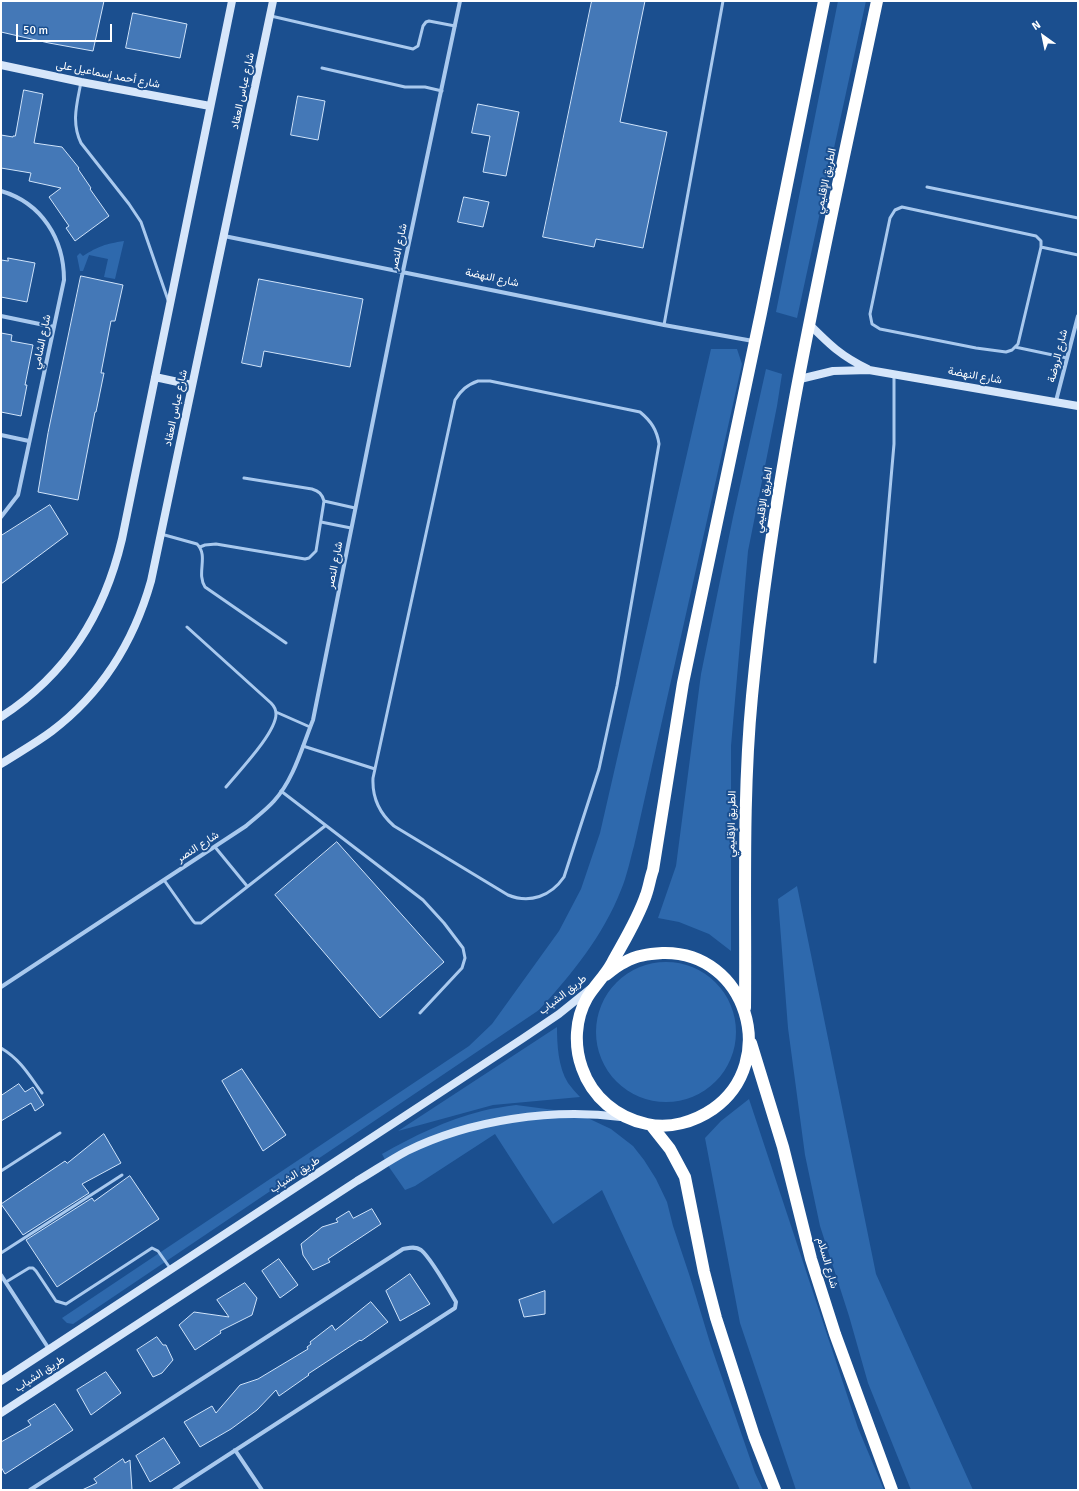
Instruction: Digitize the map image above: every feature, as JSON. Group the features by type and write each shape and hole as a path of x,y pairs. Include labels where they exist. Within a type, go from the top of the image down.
{"highway":[{"path":"602,978 626,961 649,954 673,953 697,959 718,972 734,989 745,1011 749,1025 750,1040 747,1058 742,1076 732,1091 719,1104 704,1115 687,1122 669,1125 651,1125 627,1118 610,1107 595,1093 585,1076 578,1057 576,1038 579,1018 586,999 602,978 636,920 646,896 653,870 683,683 755,342 824,1"},
{"name":"الطريق الإقليمي","path":"745,1011 744,861 746,796 752,697 764,589 784,459 809,324 877,1"},
{"name":"شارع السلام","path":"750,1040 781,1140 812,1259 832,1326 892,1490"},
{"path":"651,1125 670,1149 685,1177 704,1272 716,1318 754,1436 775,1490"}],"street":[{"path":"1,717 22,704 70,655 83,636 104,598 113,572 122,539 232,1"},
{"name":"شارع عباس العقاد","path":"1,764 36,742 67,718 95,690 107,675 138,621 151,581 273,1"},
{"name":"شارع النصر","path":"1,987 246,826 274,801 295,767 314,712 403,271 460,1"},
{"name":"شارع أحمد إسماعيل على","path":"1,65 81,82 210,106"},
{"name":"شارع الشامي","path":"1,191 20,199 41,216 49,226 59,246 63,263 64,280 18,495 1,517"},
{"name":"شارع النهضة","path":"224,236 755,342"},
{"path":"1,316 54,327"},
{"name":"شارع الروضة","path":"1056,401 1078,316"},
{"name":"شارع النهضة","path":"809,324 837,351 851,361 869,370"},
{"name":"شارع النهضة","path":"800,378 833,371 869,370 894,373 1078,406"},
{"path":"155,377 192,385"},
{"path":"1,435 29,441"},
{"name":"طريق الشباب","path":"1,1381 559,1014 602,978"},
{"name":"طريق الشباب","path":"1,1413 351,1184 408,1151 438,1138 464,1130 526,1117 591,1114 627,1118"},
{"path":"30,1490 403,1249 412,1247 421,1250 456,1302 455,1308 174,1490"},
{"path":"1,1275 50,1349"},
{"path":"235,1450 262,1490"}],"lane":[{"path":"664,325 723,1"},
{"path":"270,16 413,49 418,46 423,26 426,22 429,21 455,26"},
{"path":"322,68 405,87 425,87 442,90"},
{"path":"81,82 75,120 77,134 81,143 129,204 141,222 170,304"},
{"path":"927,186 1078,218"},
{"path":"902,207 1036,236 1041,241 1041,247 1018,344 1006,352 976,348 880,329 874,326 871,321 870,314 890,218 895,210 902,207"},
{"path":"1041,247 1078,254"},
{"path":"1015,347 1067,358"},
{"path":"875,662 894,444 894,373"},
{"path":"478,381 490,381 640,412 646,417 655,430 658,444 617,686 599,769 567,869 559,884 538,898 515,898 394,826 381,813 376,805 372,787 375,769 455,400 458,394 462,389 473,383 478,381"},
{"path":"200,547 216,544 305,559 309,558 316,551 324,501 322,495 318,491 312,489 244,478"},
{"path":"324,501 355,508"},
{"path":"321,522 351,528"},
{"path":"161,534 197,544 200,547 202,554 200,576 205,587 286,643"},
{"path":"187,627 271,703 276,712 310,727"},
{"path":"226,787 266,739 271,730 276,712"},
{"path":"303,746 375,769"},
{"path":"281,791 423,900 464,948 465,958 462,968 420,1013"},
{"path":"164,880 193,921 198,923 203,921 325,826"},
{"path":"215,847 247,886"},
{"path":"1,1048 21,1063 42,1093"},
{"path":"1,1171 60,1133"},
{"path":"1,1253 122,1175"},
{"path":"6,1282 29,1268 33,1268 56,1301 66,1304 152,1248 158,1251 170,1270"}],"shaded area":[{"path":"838,1 866,1 797,318 776,312"},
{"path":"124,241 115,279 104,277 108,259 89,255 83,271 80,271 77,256 80,253 83,256 102,246"},
{"path":"711,349 737,349 742,364 627,874 614,907 596,939 563,983 539,1010 73,1324 67,1323 62,1318 469,1046 492,1024 559,931 581,889 600,833"},
{"path":"766,369 782,374 748,551 731,746 731,951 709,934 679,922 658,918 676,866 701,674 733,517"},
{"path":"797,886 876,1274 973,1490 911,1490 868,1383 849,1316 820,1226 805,1155 788,1028 778,899"},
{"path":"673,962 693,967 716,982 731,1005 735,1018 735,1046 731,1059 716,1082 693,1097 680,1101 659,1102 639,1097 616,1082 601,1059 597,1046 596,1025 601,1005 616,982 639,967 652,963"},
{"path":"557,1027 558,1048 562,1070 568,1083 580,1097 493,1105 398,1131"},
{"path":"749,1099 858,1428 884,1490 796,1490 740,1323 705,1138 721,1121"},
{"path":"516,1105 577,1113 611,1129 633,1146 644,1160 656,1179 667,1202 673,1226 711,1346 755,1473 763,1490 740,1490 602,1190 553,1224 495,1134 415,1186 405,1190 382,1154 418,1135 456,1119 486,1110"}],"building":[{"path":"1,1 104,1 93,51 1,32"},
{"path":"592,1 645,1 620,122 667,132 643,248 596,239 594,247 543,237"},
{"path":"133,13 187,24 180,58 126,48"},
{"path":"24,90 43,94 34,143 62,147 79,168 78,169 91,188 90,189 109,216 75,241 66,228 69,226 49,197 61,188 29,181 31,173 1,168 1,135 15,136"},
{"path":"298,96 325,101 318,140 291,135"},
{"path":"478,104 519,112 506,176 483,172 490,136 472,133"},
{"path":"464,197 489,202 483,227 458,222"},
{"path":"8,258 35,263 27,302 1,297 1,260 8,261"},
{"path":"81,276 123,285 115,321 111,321 101,373 104,373 78,500 38,492 48,433"},
{"path":"259,279 363,299 350,367 264,351 261,367 242,363"},
{"path":"1,333 12,335 11,341 33,345 25,385 27,385 21,416 1,412"},
{"path":"50,505 68,534 1,584 1,536"},
{"path":"337,842 444,962 380,1018 275,895"},
{"path":"242,1069 286,1135 263,1151 222,1081"},
{"path":"19,1084 25,1092 33,1087 44,1105 35,1111 31,1103 1,1121 1,1096"},
{"path":"104,1134 121,1163 82,1184 89,1193 23,1235 1,1204 65,1161 67,1163"},
{"path":"130,1176 159,1219 57,1287 26,1240 92,1198 94,1201"},
{"path":"372,1209 381,1224 328,1259 330,1262 313,1270 303,1255 301,1244 322,1227 338,1222 336,1219 349,1211 353,1218"},
{"path":"279,1259 298,1285 280,1298 262,1271"},
{"path":"410,1274 430,1304 400,1321 386,1291"},
{"path":"245,1283 257,1298 252,1315 220,1331 221,1333 195,1350 179,1325 194,1312 229,1317 217,1300"},
{"path":"545,1291 545,1314 524,1317 519,1300"},
{"path":"371,1302 388,1322 361,1341 360,1340 308,1374 309,1375 279,1396 276,1390 257,1410 231,1429 200,1447 184,1422 212,1406 216,1413 240,1385 258,1379 308,1349 307,1347 311,1344 310,1342 332,1325 335,1330"},
{"path":"157,1337 163,1345 166,1345 173,1360 162,1373 153,1377 137,1350"},
{"path":"106,1372 121,1393 91,1415 77,1390"},
{"path":"55,1404 73,1430 5,1474 1,1467 1,1442 31,1425 28,1421"},
{"path":"164,1438 180,1463 150,1482 136,1456"},
{"path":"123,1459 125,1463 130,1460 132,1490 82,1490 97,1483 94,1479"}]}
